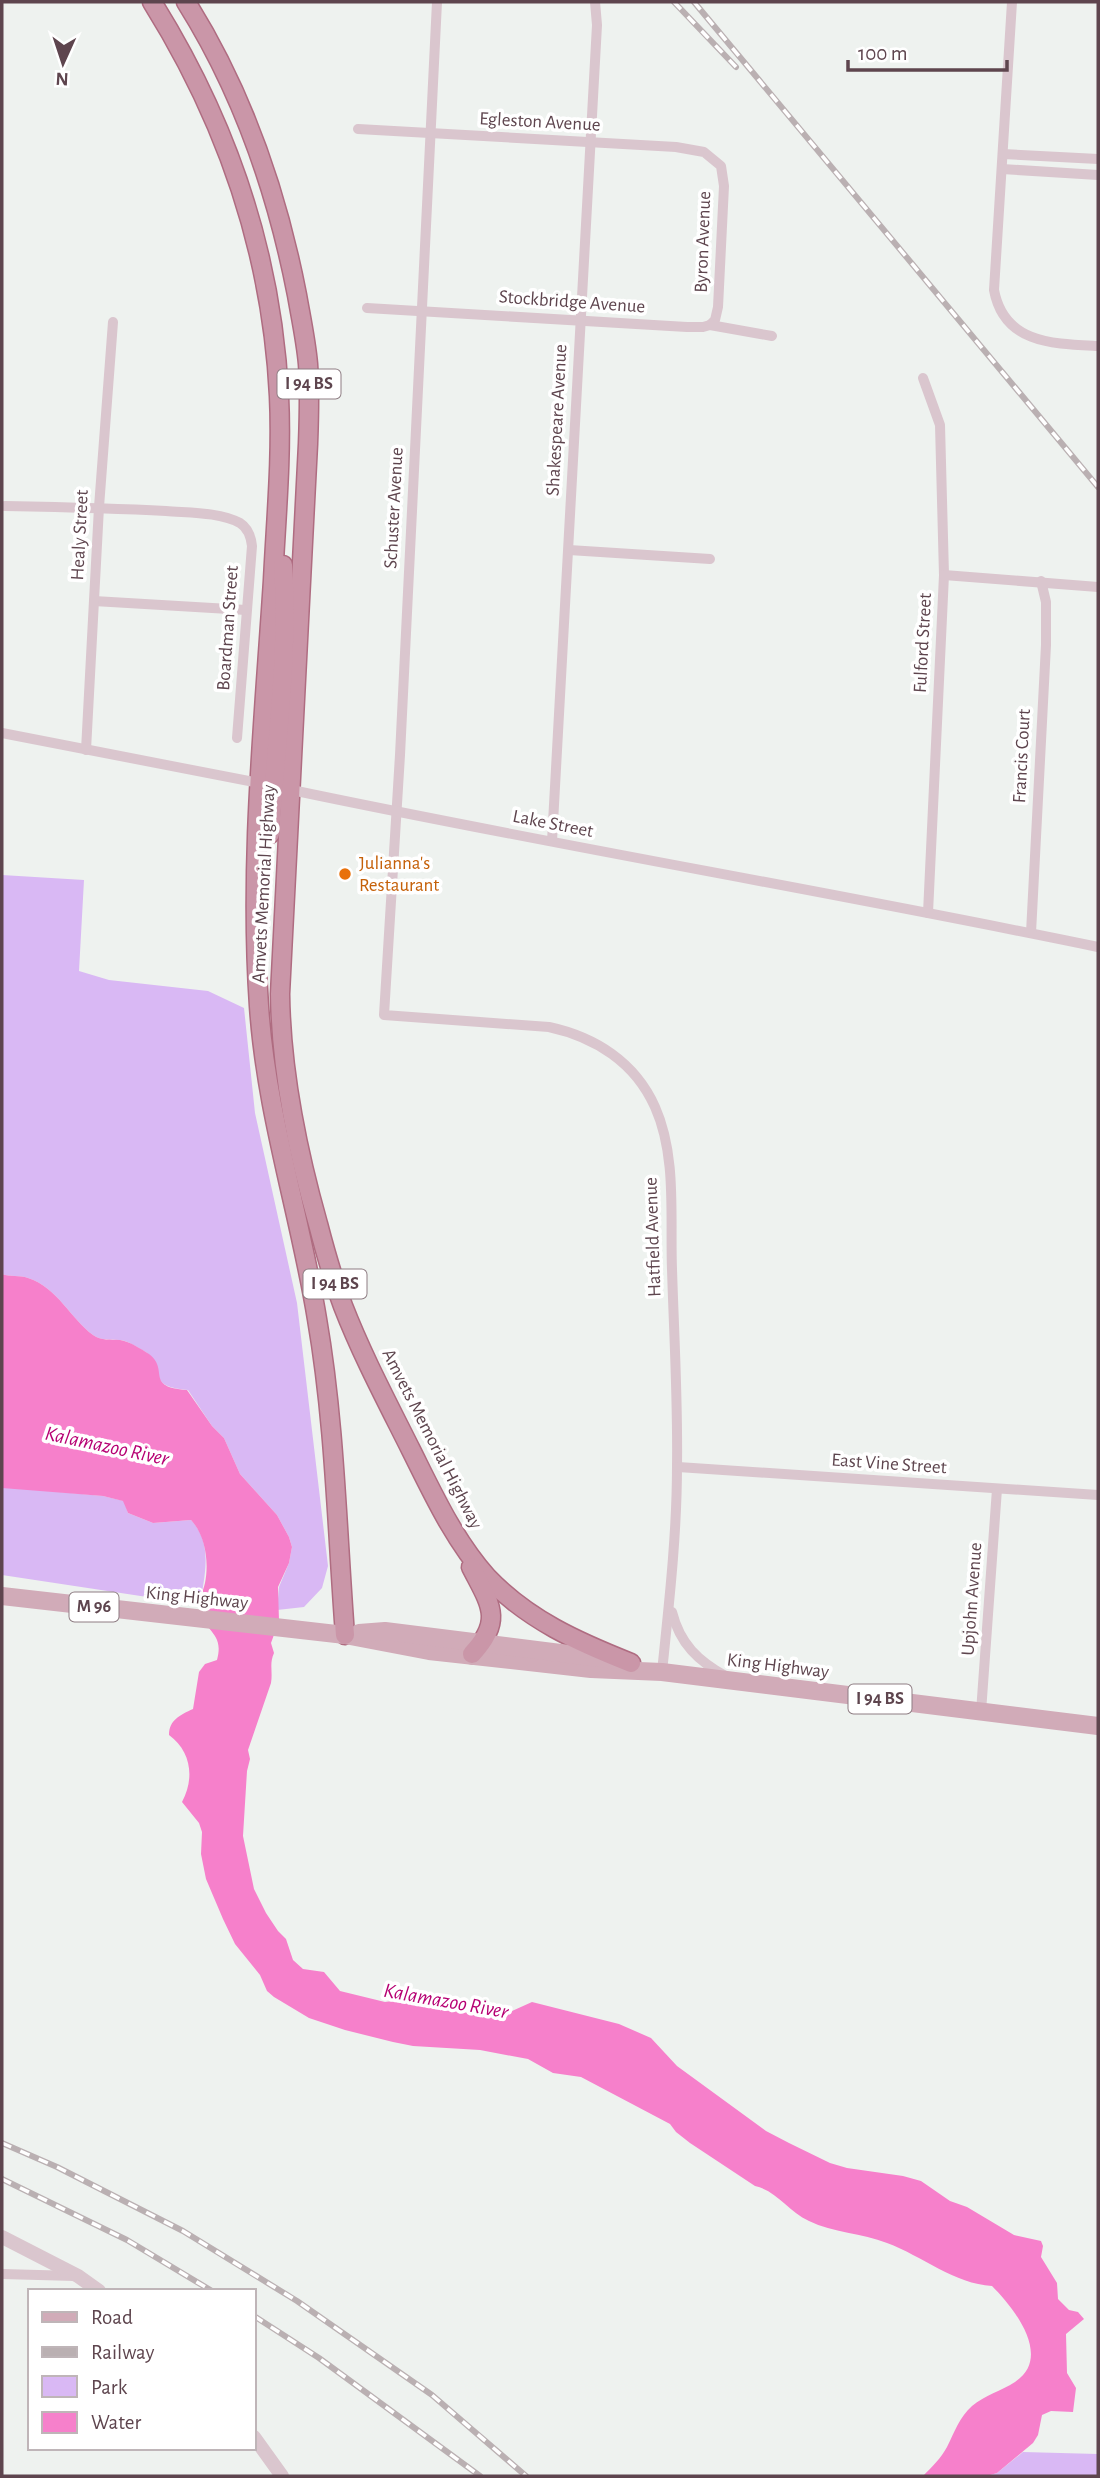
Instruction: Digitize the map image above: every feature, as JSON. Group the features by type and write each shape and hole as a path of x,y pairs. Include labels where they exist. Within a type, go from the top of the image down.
{"highway":[{"name":"I 94 BS","path":"152,2 195,76 237,174 262,268 272,330 279,395 276,531 282,546 285,594 282,699 274,786"},
{"name":"Amvets Memorial Highway","path":"186,2 212,47 247,122 266,172 287,246 307,361 308,455 274,786 256,901 257,982 269,1097 310,1279 320,1336 333,1455 345,1635"},
{"name":"Amvets Memorial Highway","path":"274,786 282,1043 308,1188 343,1306 376,1381 451,1527 488,1577 528,1612 570,1638 631,1664"},
{"name":"I 94 BS","path":"451,1527 490,1604 492,1622 477,1648"}],"main road":[{"name":"King Highway","path":"2,1596 345,1635 418,1649 477,1648 612,1659 662,1672"},
{"name":"King Highway","path":"477,1648 591,1669 662,1672 1098,1726"}],"street":[{"name":"Schuster Avenue","path":"384,1015 437,2"},
{"name":"Shakespeare Avenue","path":"552,841 597,24 595,2"},
{"path":"1012,2 994,290 1000,308 1017,329 1026,335 1047,342 1098,346"},
{"name":"Egleston Avenue","path":"358,129 690,148 704,152 716,160"},
{"path":"1003,154 1098,159"},
{"name":"Byron Avenue","path":"710,325 715,320 718,307 721,273 723,173 716,160"},
{"path":"1002,169 1098,175"},
{"name":"Stockbridge Avenue","path":"367,307 699,328 710,325 772,336"},
{"name":"Healy Street","path":"86,750 99,507 113,321"},
{"name":"Fulford Street","path":"923,378 940,425 944,575 928,913"},
{"path":"5,506 99,507"},
{"name":"Boardman Street","path":"99,507 192,513 225,518 241,524 251,539 237,738"},
{"path":"569,550 710,559"},
{"path":"944,575 1098,587"},
{"name":"Francis Court","path":"1031,933 1046,645 1046,601 1041,581"},
{"path":"94,601 246,610"},
{"name":"Lake Street","path":"2,733 395,812 1098,947"},
{"name":"Hatfield Avenue","path":"384,1015 549,1027 572,1032 606,1048 631,1072 649,1095 661,1124 668,1158 677,1467 670,1602 662,1672"},
{"name":"East Vine Street","path":"677,1467 1098,1495"},
{"name":"Upjohn Avenue","path":"981,1712 997,1489"},
{"path":"670,1602 678,1632 687,1647 702,1661 735,1681"},
{"path":"2,2237 78,2276 96,2289"},
{"path":"2,2274 78,2276"},
{"path":"256,2440 282,2476"}],"green space":[{"path":"2,875 84,880 79,971 109,980 208,991 244,1008 255,1113 297,1303 328,1566 322,1588 304,1607 277,1610 279,1587 292,1547 289,1537 277,1515 240,1474 224,1438 212,1426 188,1390 165,1385 158,1375 152,1357 144,1351 123,1341 93,1335 48,1289 25,1277 2,1274"},
{"path":"2,1488 103,1496 124,1501 128,1513 153,1523 191,1520 203,1539 205,1550 200,1605 2,1575"},
{"path":"1023,2452 1098,2454 1098,2476 987,2476 997,2473"}],"water":[{"name":"Kalamazoo River","path":"2,1274 25,1277 48,1289 96,1337 124,1341 149,1354 158,1366 162,1382 187,1390 212,1426 224,1438 240,1474 277,1515 289,1537 292,1547 289,1563 278,1587 279,1621 271,1643 274,1653 271,1683 248,1750 250,1759 243,1836 254,1889 266,1913 286,1939 293,1960 303,1969 324,1972 340,1991 385,2002 422,1997 475,2015 512,2011 532,2002 619,2024 651,2038 677,2066 766,2131 789,2143 830,2163 847,2168 921,2181 950,2201 967,2207 1014,2235 1041,2241 1041,2257 1057,2283 1058,2299 1084,2319 1066,2334 1067,2373 1076,2388 1073,2412 1051,2411 1042,2415 1038,2435 1033,2443 997,2473 987,2476 923,2476 942,2455 960,2420 972,2406 1015,2382 1026,2372 1031,2360 1030,2346 1019,2319 992,2286 952,2275 887,2243 809,2221 770,2192 755,2186 690,2143 670,2124 581,2077 553,2073 528,2059 480,2050 413,2046 345,2030 309,2018 267,1991 260,1975 235,1944 206,1879 201,1854 202,1832 199,1823 182,1802 189,1784 189,1766 182,1749 169,1735 173,1722 193,1709 199,1672 205,1664 217,1660 219,1650 216,1637 205,1622 200,1605 207,1567 203,1542 191,1520 153,1523 128,1513 123,1501 103,1496 2,1488"}],"railway":[{"path":"674,2 736,67"},
{"path":"694,2 1098,487"},
{"path":"2,2143 57,2167 183,2231 297,2301 432,2395 526,2476"},
{"path":"2,2179 127,2240 209,2289"},
{"path":"256,2317 319,2358 480,2476"}],"place":[{"name":"Julianna's Restaurant","path":"345,874"}]}
